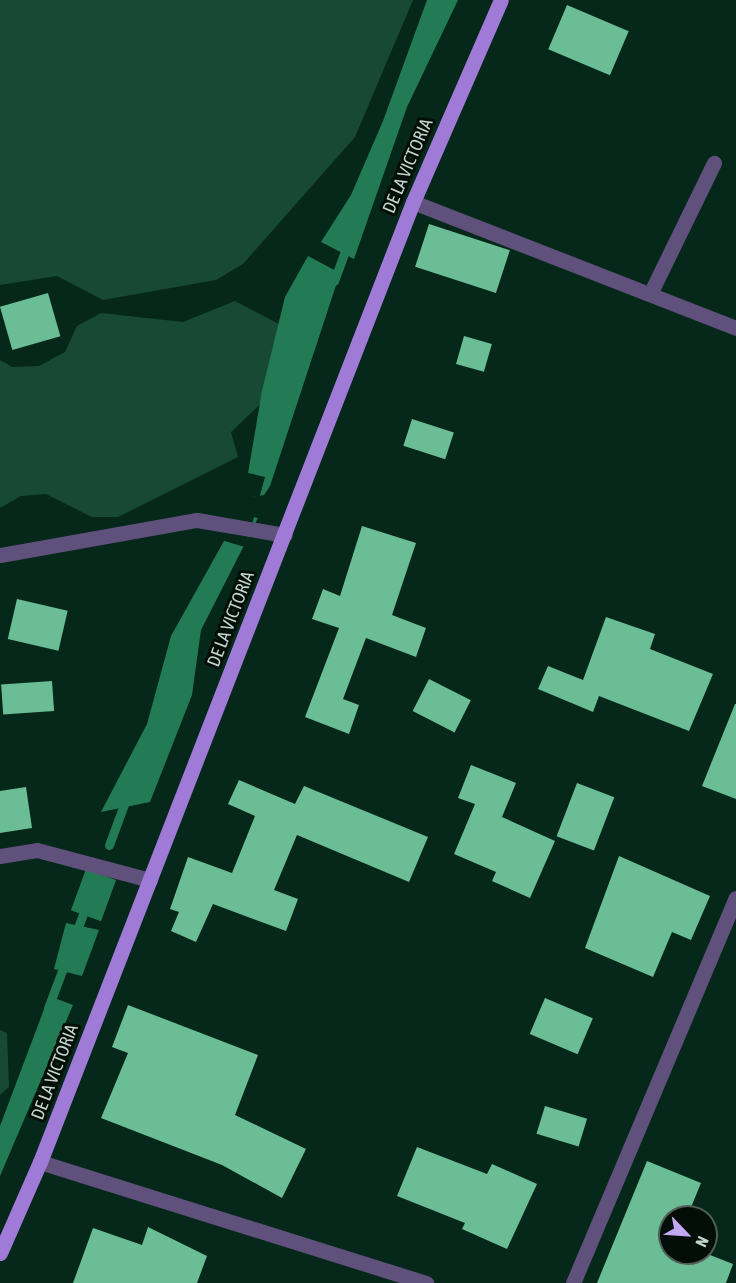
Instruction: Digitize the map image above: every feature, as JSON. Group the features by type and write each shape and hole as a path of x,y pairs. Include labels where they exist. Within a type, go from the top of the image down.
{"main road":[{"name":"DE LA VICTORIA","path":"0,1253 40,1162 413,202 501,0"}],"street":[{"path":"650,294 714,163"},
{"path":"413,202 736,328"},
{"path":"0,555 197,520 285,534"},
{"path":"0,856 37,850 150,880"},
{"path":"573,1283 736,898"},
{"path":"40,1162 426,1283"}],"shaded area":[{"path":"0,0 413,0 355,137 243,264 216,280 103,300 57,276 0,285"},
{"path":"427,0 458,0 407,107 354,259 321,242 351,195 383,121"},
{"path":"308,256 340,273 270,486 264,495 254,497 246,485 262,391 285,297"},
{"path":"235,301 281,325 290,376 231,432 238,457 118,517 92,517 46,494 21,496 0,508 0,360 12,367 39,366 65,352 77,326 101,313 183,322"},
{"path":"248,516 258,518 201,630 192,695 150,802 101,812 147,724 171,636 234,523"},
{"path":"86,869 116,880 101,921 71,910"},
{"path":"66,923 99,930 82,976 54,969"},
{"path":"49,996 73,1005 0,1176 0,1126"},
{"path":"0,1030 7,1033 9,1087 0,1095"}],"pier":[{"path":"244,472 265,477 259,499 245,492"},
{"path":"249,513 255,514 245,547 221,540 232,521"}],"building":[{"path":"567,5 629,31 610,75 548,49"},
{"path":"429,224 510,250 496,293 415,267"},
{"path":"48,293 60,336 12,350 0,307"},
{"path":"464,336 492,344 484,372 456,364"},
{"path":"412,419 454,433 445,459 403,446"},
{"path":"362,526 416,543 392,615 426,628 416,657 366,638 343,699 359,705 349,734 305,717 339,628 312,619 323,589 340,596"},
{"path":"17,599 68,611 58,651 8,639"},
{"path":"606,617 655,634 650,649 713,674 689,731 599,696 593,712 538,689 548,666 583,680"},
{"path":"429,679 471,700 455,732 413,711"},
{"path":"52,681 54,711 3,714 1,685"},
{"path":"736,704 736,799 702,786"},
{"path":"471,765 516,783 502,817 555,841 530,898 492,881 496,872 454,854 475,804 458,798"},
{"path":"239,780 295,804 304,786 428,837 409,882 297,835 274,890 298,899 286,931 213,904 196,942 171,931 179,912 170,909 188,857 232,873 255,816 228,804"},
{"path":"577,783 614,797 594,851 557,836"},
{"path":"26,787 32,828 0,833 0,791"},
{"path":"619,856 710,896 691,940 672,932 653,977 585,948"},
{"path":"545,998 593,1018 578,1054 530,1034"},
{"path":"128,1005 258,1055 235,1115 306,1149 282,1198 222,1165 101,1118 128,1053 112,1047"},
{"path":"545,1106 587,1119 579,1147 537,1134"},
{"path":"417,1147 487,1174 492,1164 537,1184 507,1249 462,1229 465,1223 397,1196"},
{"path":"647,1161 701,1183 692,1205 658,1205 658,1265 718,1265 718,1258 733,1264 726,1283 597,1283"},
{"path":"148,1227 207,1256 197,1283 73,1283 93,1228 142,1245"}],"waterway":[{"path":"334,281 348,243"},
{"path":"109,845 126,799"},
{"path":"75,935 87,903"},
{"path":"48,1008 66,960"}]}
